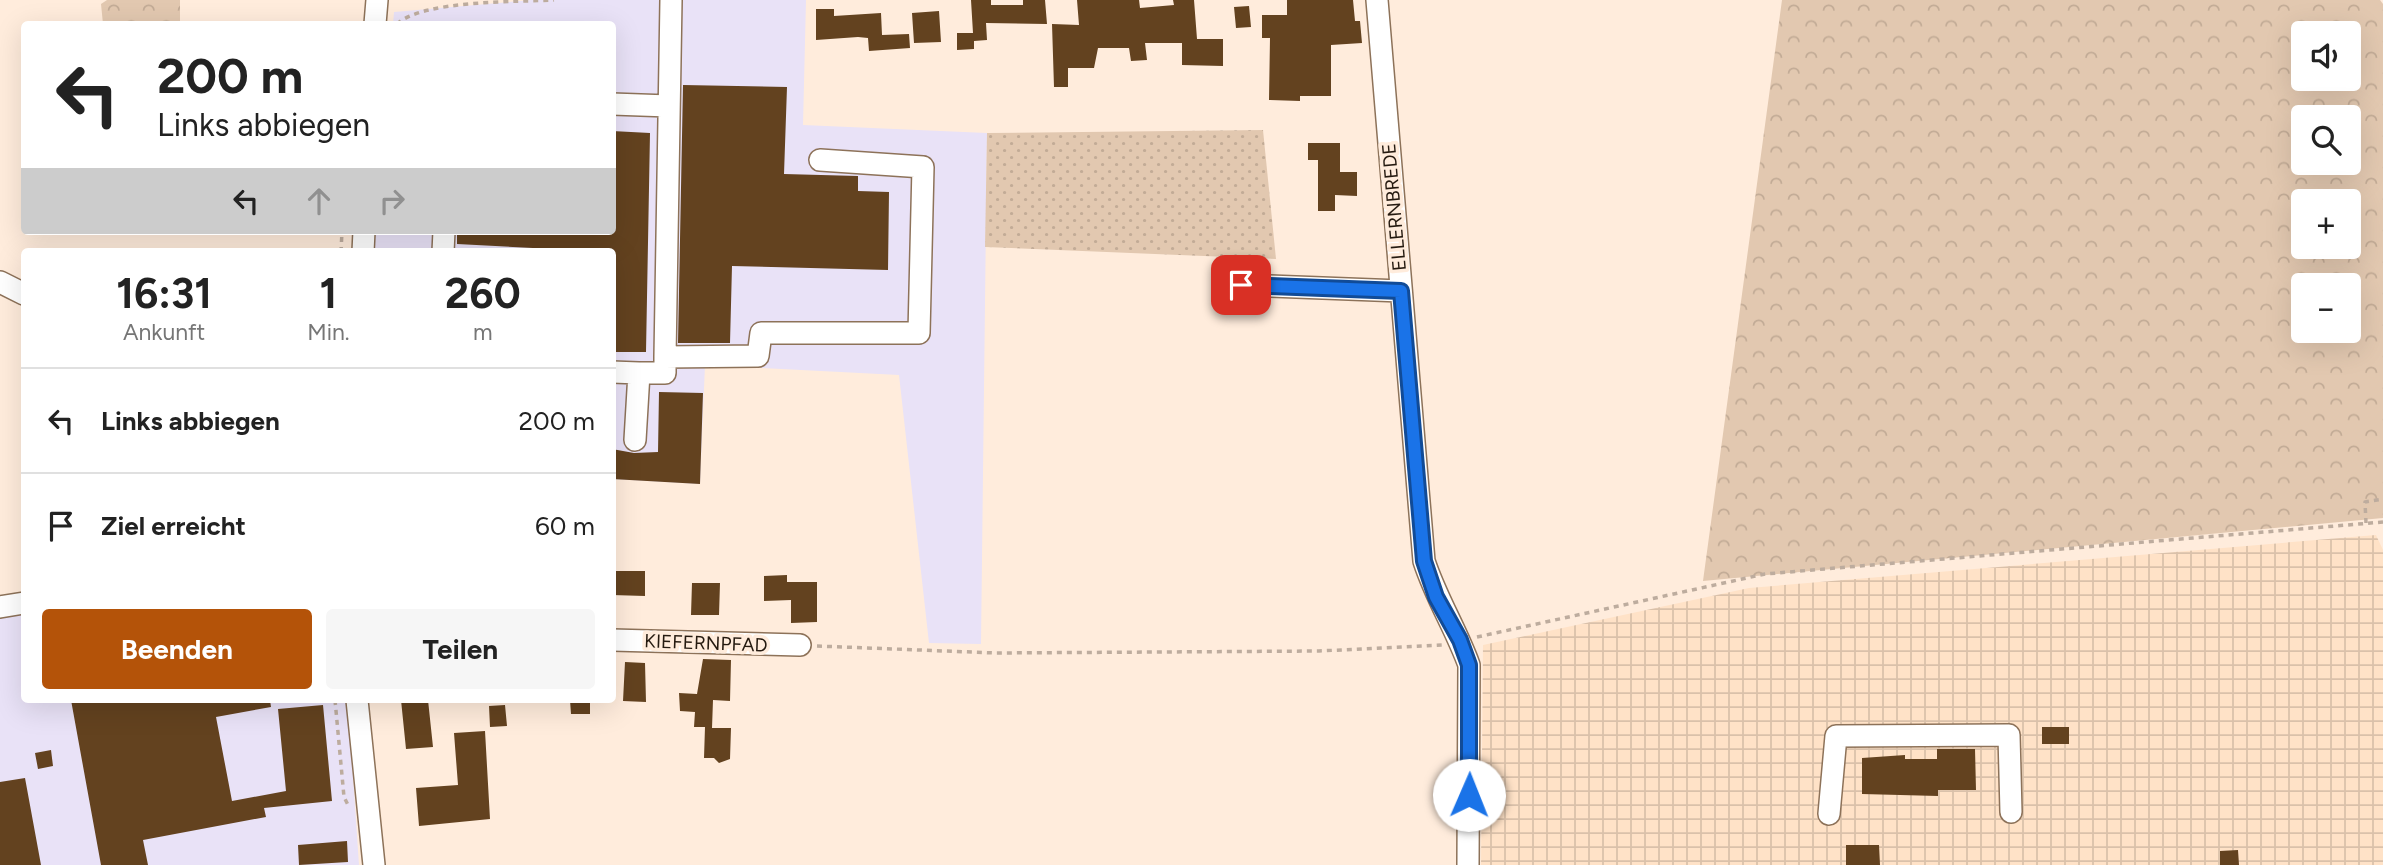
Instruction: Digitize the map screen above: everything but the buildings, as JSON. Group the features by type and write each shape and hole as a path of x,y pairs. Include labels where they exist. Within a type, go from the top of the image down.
{"street":[{"path":"375,21 377,0"},
{"path":"616,372 664,373 671,0"},
{"name":"ELLERNBREDE","path":"1377,0 1424,561 1436,597 1460,640 1469,665 1471,696 1468,865"},
{"path":"616,104 668,106"},
{"path":"664,357 758,356 761,333 919,333 923,167 820,160"},
{"path":"0,282 21,292"},
{"path":"1241,285 1401,291"},
{"path":"635,440 639,373"},
{"path":"0,607 21,604"},
{"name":"KIEFERNPFAD","path":"616,640 800,645"},
{"path":"357,703 374,865"},
{"path":"1829,814 1836,736 2009,735 2011,812"}],"path":[{"path":"402,21 412,14 435,8 554,0"},
{"path":"2366,523 2365,502 2383,499"},
{"path":"800,645 996,653 1265,652 1438,647 1765,574 2383,522"}],"shaded area":[{"path":"532,0 806,0 803,125 987,133 981,644 929,643 899,375 705,365 700,484 616,479 616,248 374,248 376,235 616,235 616,21 393,21 394,12"},
{"path":"2376,535 2383,550 2383,865 1481,865 1483,645 1749,588"},
{"path":"21,612 21,703 348,703 359,865 0,865 0,616"}],"green space":[{"path":"107,0 180,0 180,21 103,21 101,4"},
{"path":"1782,0 2380,0 2383,4 2383,518 1703,581"},
{"path":"1263,130 1276,259 985,247 987,133"}],"route":[{"path":"1241,285 1401,291 1424,561 1436,597 1460,640 1469,665 1469,795"}]}
